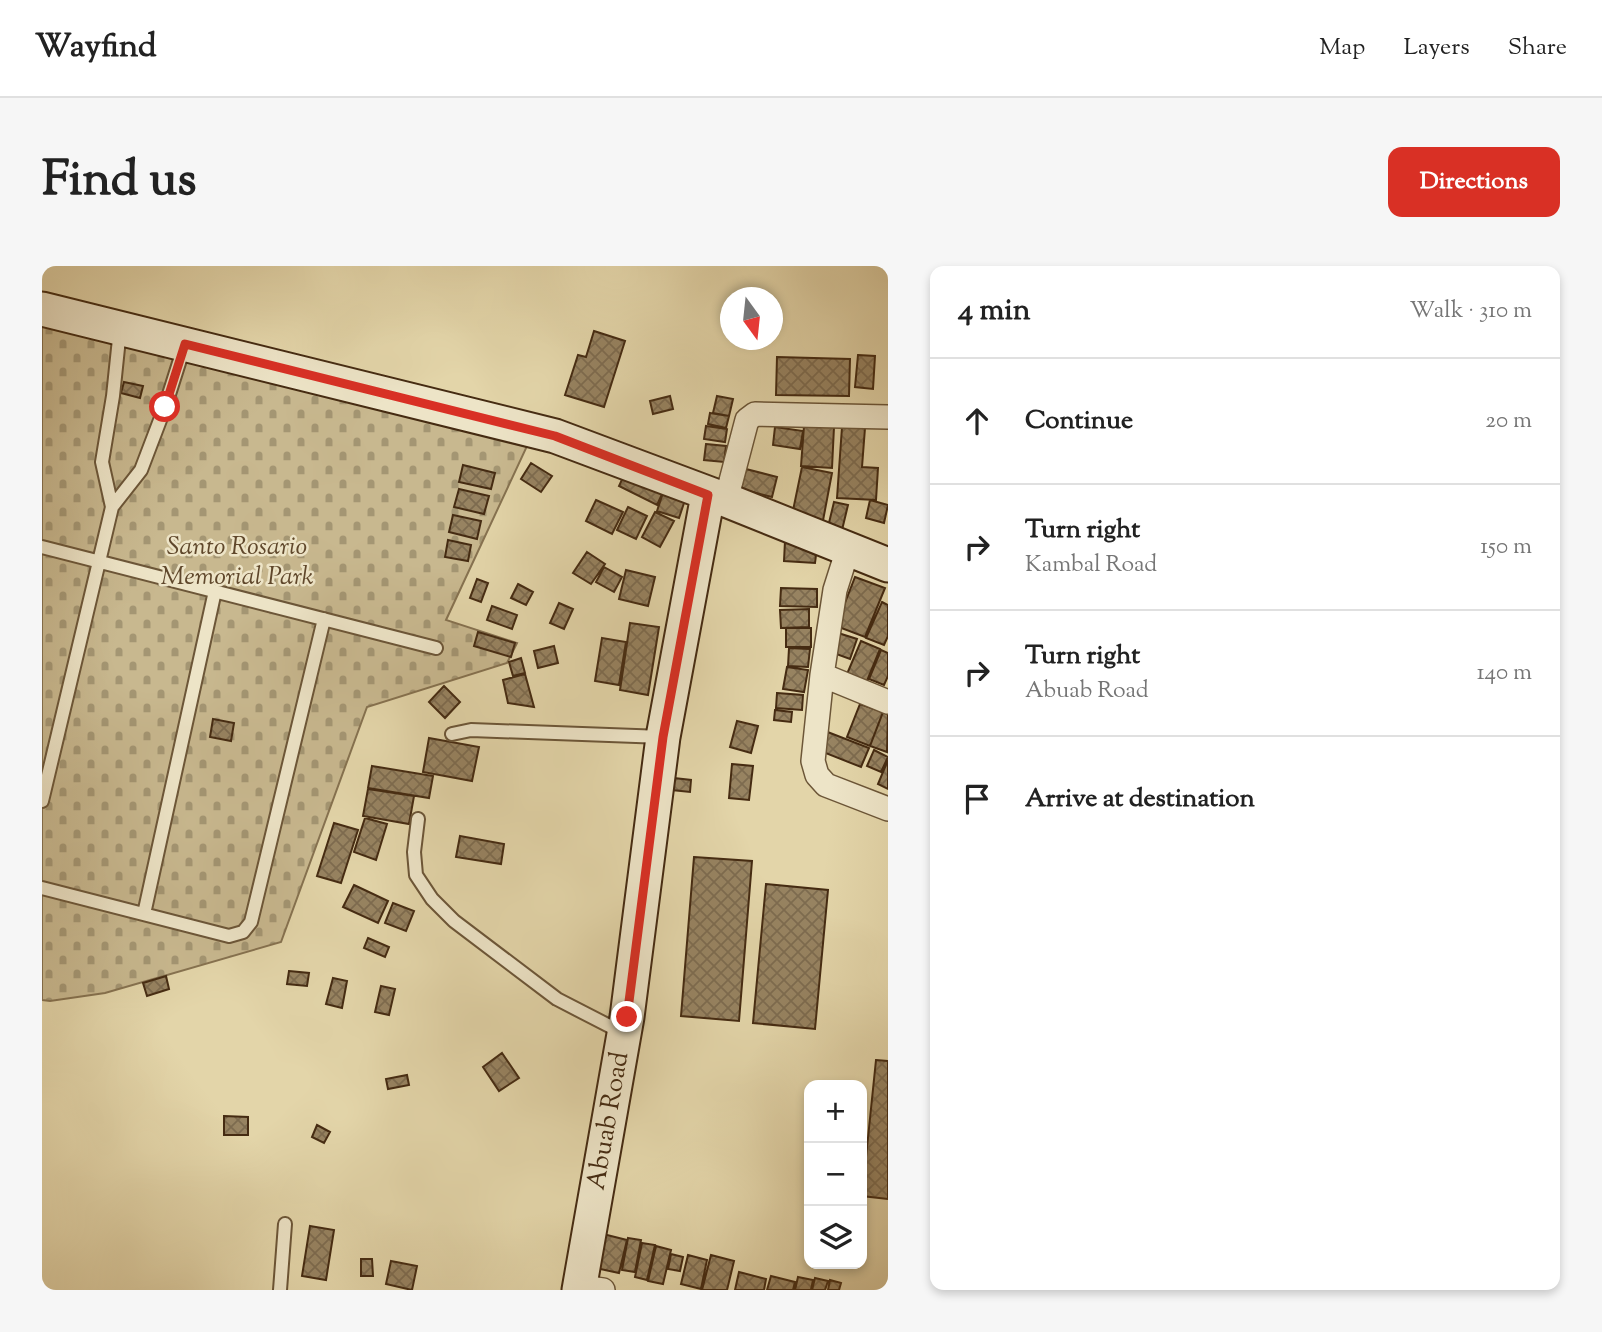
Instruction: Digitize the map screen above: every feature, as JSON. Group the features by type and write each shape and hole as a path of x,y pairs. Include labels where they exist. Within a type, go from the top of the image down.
{"main road":[{"path":"42,309 555,436 888,565"},
{"name":"Abuab Road","path":"593,1290 663,737 717,498"}],"street":[{"path":"717,498 747,420 755,414 888,417"},
{"path":"848,549 835,590 813,761 817,775 826,785 888,809"},
{"path":"822,675 888,702"}],"lane":[{"path":"42,801 111,508 102,462 113,396 120,328"},
{"path":"111,508 141,470 185,344"},
{"path":"42,547 436,648"},
{"path":"144,914 215,591"},
{"path":"42,888 229,936 243,932 251,922 324,620"},
{"path":"452,734 471,730 663,737"},
{"path":"418,819 414,852 416,875 432,899 454,921 556,999 624,1034"},
{"path":"280,1290 285,1224"}],"green space":[{"name":"Santo Rosario Memorial Park","path":"42,317 534,431 446,620 517,643 507,663 367,707 281,942 105,993 50,1001 42,1000"}],"building":[{"path":"594,331 625,341 604,407 565,395 578,355 586,357"},
{"path":"858,355 875,356 873,389 855,387"},
{"path":"777,357 850,359 849,396 776,395"},
{"path":"124,382 143,386 140,398 121,393"},
{"path":"670,396 673,409 653,414 650,401"},
{"path":"717,396 733,399 729,416 713,413"},
{"path":"710,413 729,416 726,428 708,424"},
{"path":"706,426 727,429 725,442 704,439"},
{"path":"804,426 834,427 832,468 801,466"},
{"path":"775,427 803,431 800,449 773,445"},
{"path":"842,427 865,428 862,467 878,468 876,500 837,498"},
{"path":"706,444 726,446 724,462 704,460"},
{"path":"531,463 552,476 541,492 521,479"},
{"path":"463,465 495,473 491,489 459,482"},
{"path":"802,467 832,473 821,531 790,525"},
{"path":"746,469 777,477 772,497 741,489"},
{"path":"625,473 663,492 657,505 619,486"},
{"path":"459,489 489,496 484,514 454,507"},
{"path":"663,493 685,500 679,518 657,511"},
{"path":"596,500 623,512 612,534 586,521"},
{"path":"870,500 888,505 884,523 866,518"},
{"path":"834,502 848,505 842,530 828,527"},
{"path":"628,507 647,516 636,539 617,530"},
{"path":"655,512 674,521 660,547 642,537"},
{"path":"453,515 481,521 477,539 449,532"},
{"path":"448,540 471,545 468,561 445,557"},
{"path":"785,541 816,555 815,563 784,561"},
{"path":"587,552 605,564 591,584 573,573"},
{"path":"604,567 622,577 614,592 596,582"},
{"path":"626,570 655,577 648,606 619,599"},
{"path":"855,577 885,588 865,637 836,626"},
{"path":"477,579 488,583 481,602 470,598"},
{"path":"518,584 533,592 526,605 511,598"},
{"path":"781,588 817,589 817,607 780,606"},
{"path":"882,602 888,605 888,636 884,645 866,638"},
{"path":"559,603 573,609 564,629 550,623"},
{"path":"492,606 517,615 512,629 487,620"},
{"path":"809,609 809,627 781,628 780,610"},
{"path":"630,623 659,627 648,695 620,690"},
{"path":"786,628 811,628 811,647 786,647"},
{"path":"478,632 515,643 511,657 474,646"},
{"path":"835,632 857,639 850,659 828,651"},
{"path":"602,638 626,642 619,685 595,681"},
{"path":"861,641 880,649 867,681 847,674"},
{"path":"554,646 558,663 538,668 534,651"},
{"path":"789,648 810,649 808,667 788,666"},
{"path":"881,650 888,653 888,676 884,685 869,679"},
{"path":"521,658 525,673 513,676 509,662"},
{"path":"787,667 808,670 804,692 783,689"},
{"path":"525,674 534,707 508,703 503,680"},
{"path":"444,686 460,702 445,718 429,702"},
{"path":"777,693 803,695 802,710 776,708"},
{"path":"860,704 883,712 870,746 847,737"},
{"path":"775,710 792,712 791,722 774,720"},
{"path":"883,712 888,714 887,752 870,746"},
{"path":"213,719 234,723 231,741 210,737"},
{"path":"737,721 758,726 751,753 730,747"},
{"path":"825,731 869,748 861,767 818,750"},
{"path":"429,738 479,747 472,781 423,772"},
{"path":"874,750 888,757 881,772 867,766"},
{"path":"888,760 888,789 878,784"},
{"path":"732,764 753,766 749,800 729,798"},
{"path":"372,766 433,776 429,798 368,788"},
{"path":"674,778 691,780 690,792 672,790"},
{"path":"368,789 414,796 409,824 363,816"},
{"path":"365,818 387,824 376,860 354,852"},
{"path":"334,823 358,830 341,883 317,876"},
{"path":"460,836 504,844 501,864 456,857"},
{"path":"694,857 752,861 739,1021 681,1016"},
{"path":"766,884 828,890 815,1029 753,1023"},
{"path":"354,885 388,901 378,923 343,907"},
{"path":"393,903 414,911 406,931 385,923"},
{"path":"368,938 389,947 385,957 364,948"},
{"path":"289,971 309,973 307,986 287,984"},
{"path":"166,976 169,989 147,996 143,983"},
{"path":"333,978 347,981 342,1008 326,1004"},
{"path":"381,986 395,989 389,1015 375,1012"},
{"path":"502,1053 519,1078 499,1091 483,1067"},
{"path":"876,1060 888,1061 888,1199 867,1197 867,1147"},
{"path":"407,1075 409,1085 388,1089 386,1079"},
{"path":"224,1116 248,1117 248,1135 224,1135"},
{"path":"317,1125 330,1132 324,1143 312,1137"},
{"path":"310,1226 334,1230 326,1280 302,1276"},
{"path":"599,1233 627,1240 619,1273 591,1267"},
{"path":"628,1238 641,1240 635,1272 622,1270"},
{"path":"642,1243 655,1245 647,1280 635,1277"},
{"path":"656,1246 671,1250 663,1284 648,1281"},
{"path":"671,1254 683,1257 680,1271 668,1269"},
{"path":"688,1255 707,1260 701,1289 681,1284"},
{"path":"711,1255 734,1261 727,1290 702,1290"},
{"path":"361,1259 372,1259 373,1276 361,1276"},
{"path":"391,1261 417,1266 412,1290 386,1284"},
{"path":"739,1272 766,1279 764,1290 735,1290"},
{"path":"771,1276 795,1282 793,1290 767,1290"},
{"path":"798,1277 813,1280 811,1290 795,1290"},
{"path":"815,1278 828,1281 825,1290 812,1290"},
{"path":"830,1280 841,1283 839,1290 828,1290"}],"route":[{"path":"165,407 185,344 555,436 708,495 663,737 627,1017"}]}
